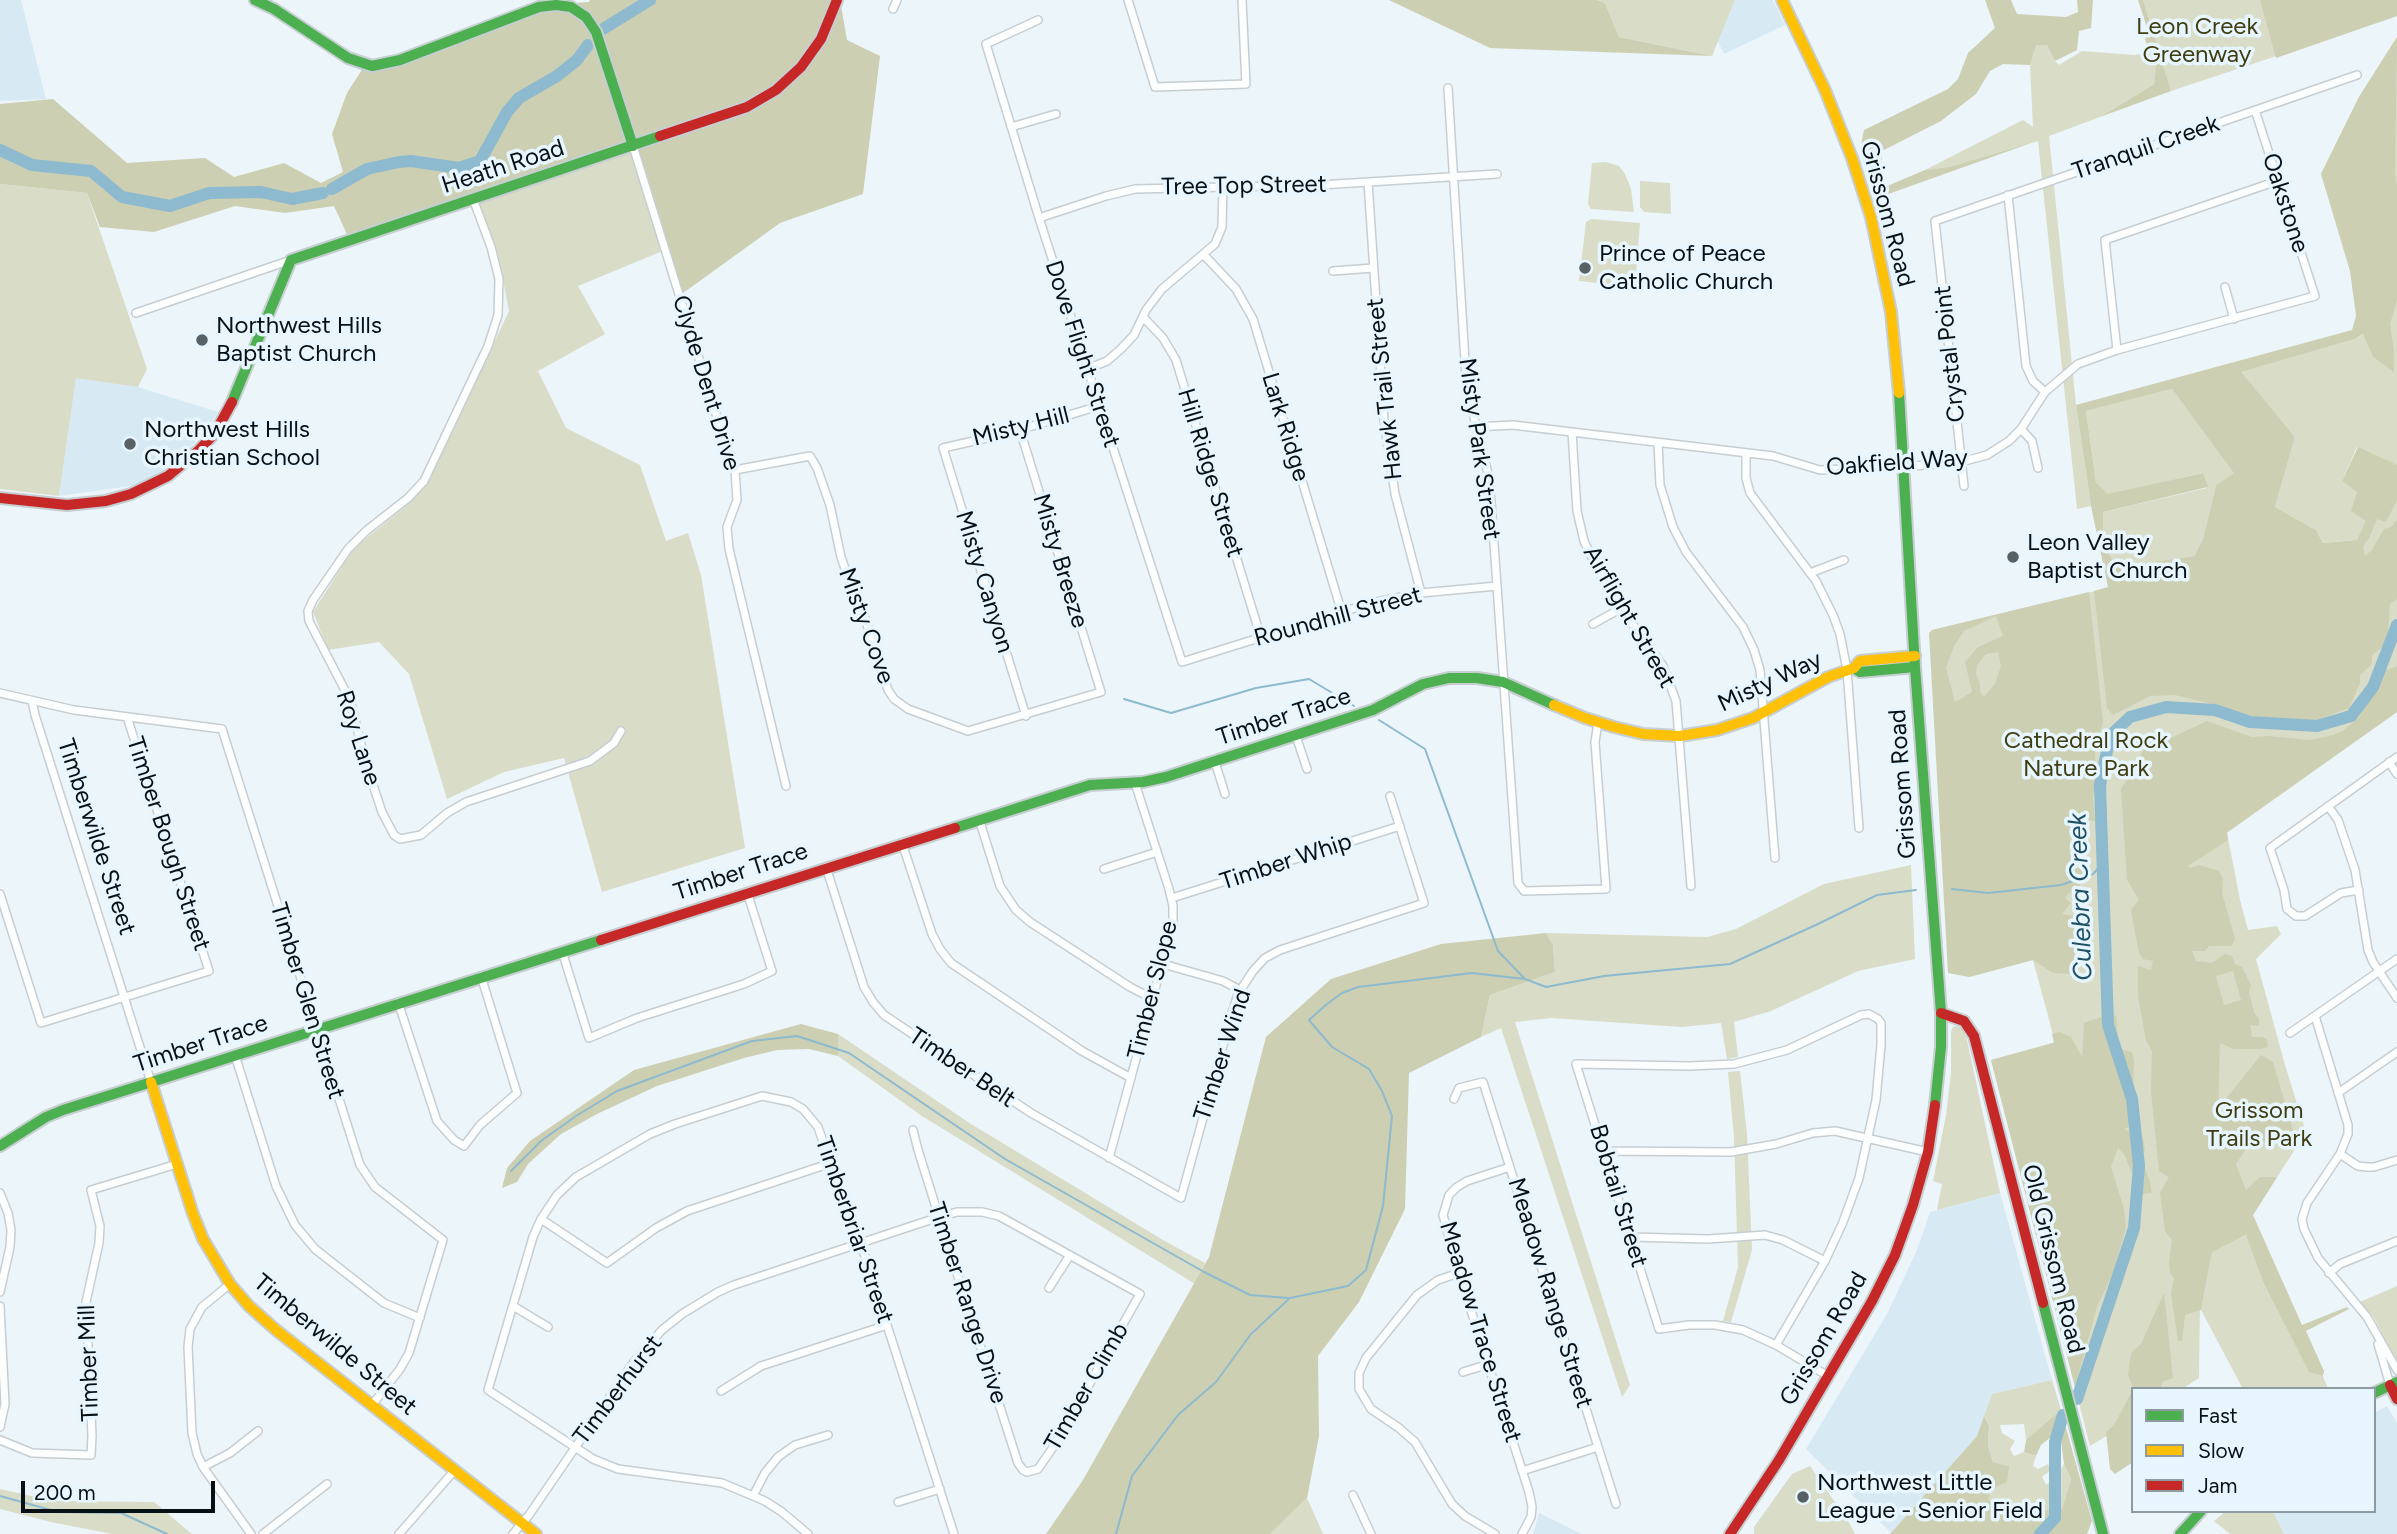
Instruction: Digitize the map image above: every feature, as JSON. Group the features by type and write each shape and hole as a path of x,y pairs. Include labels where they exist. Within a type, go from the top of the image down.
{"street":[{"path":"255,0 281,13 335,50 372,66 400,60 539,7 572,7 586,17 596,32 633,146"},
{"name":"Heath Road","path":"136,313 733,113 776,90 802,67 829,24 837,0"},
{"path":"893,9 897,0"},
{"path":"1128,0 1154,87 1246,84 1242,0"},
{"name":"Grissom Road","path":"1730,1534 1779,1460 1872,1301 1895,1255 1928,1152 1940,1073 1941,1013 1915,662 1899,388 1891,312 1871,216 1841,128 1782,0"},
{"name":"Dove Flight Street","path":"1038,20 986,44 1182,663"},
{"name":"Tranquil Creek","path":"1936,221 2357,75"},
{"name":"Misty Park Street","path":"1448,88 1466,377 1487,469 1518,883 1524,891 1606,889 1595,742 1598,722"},
{"name":"Oakstone","path":"2255,110 2315,296"},
{"path":"1011,127 1056,114"},
{"name":"Clyde Dent Drive","path":"633,146 735,470 737,500 726,527 729,549 786,786"},
{"name":"Tree Top Street","path":"1039,218 1124,191 1497,174"},
{"path":"2117,350 2105,240 2277,181"},
{"name":"Hawk Trail Street","path":"1367,182 1384,420 1395,495 1420,593"},
{"path":"1087,369 1107,361 1121,349 1134,335 1162,289 1215,244 1220,236 1223,218 1223,187"},
{"path":"2008,195 2026,366 2033,381 2045,392"},
{"name":"Roy Lane","path":"473,199 491,247 499,279 498,315 488,346 424,481 348,549 313,600 308,611 309,621 350,700 366,764 382,812 395,836 400,839 421,835 447,813 466,802 590,761 614,743 621,731"},
{"name":"Crystal Point","path":"1936,221 1964,486"},
{"name":"Lark Ridge","path":"1204,255 1236,289 1253,319 1342,612"},
{"path":"0,498 67,505 106,501 151,485 181,466 215,433 229,410 291,260"},
{"path":"1333,271 1373,268"},
{"path":"2225,287 2234,319"},
{"name":"Oakfield Way","path":"1476,427 1513,425 1773,456 1820,470 1903,467 1961,461 1987,455 2009,441 2021,429 2045,392 2078,364 2117,350 2315,296"},
{"name":"Hill Ridge Street","path":"1143,317 1163,338 1175,360 1261,638"},
{"name":"Misty Hill","path":"943,448 1020,430 1099,406"},
{"path":"2021,429 2032,441 2038,468"},
{"name":"Misty Breeze","path":"1020,430 1101,692"},
{"name":"Airflight Street","path":"1572,432 1576,500 1581,530 1598,573 1620,608 1657,656 1668,676 1676,701 1691,886"},
{"path":"1658,443 1660,485 1667,513 1686,552 1749,638 1760,670 1775,858"},
{"name":"Misty Canyon","path":"943,448 1026,716"},
{"path":"1746,453 1746,478 1750,493 1810,573 1833,615 1851,669 1859,828"},
{"name":"Misty Cove","path":"735,470 810,456 830,505 841,557 858,597 882,677 888,690 900,704 968,731 1101,692"},
{"path":"1810,573 1844,560"},
{"name":"Roundhill Street","path":"1182,663 1371,603 1420,593 1497,586"},
{"path":"1593,624 1620,608"},
{"name":"Misty Way","path":"1503,682 1598,722 1643,734 1680,736 1717,730 1765,712 1815,684 1851,669 1860,672 1915,662"},
{"name":"Timber Trace","path":"0,1146 46,1116 979,818 1090,785 1135,783 1166,777 1373,710 1423,684 1449,678 1503,682"},
{"path":"0,693 74,710 127,717"},
{"name":"Timberwilde Street","path":"32,701 203,1240 230,1284 249,1306 276,1330 536,1534"},
{"name":"Timber Glen Street","path":"127,717 222,729 357,1159 366,1177 375,1187 443,1240 420,1318"},
{"name":"Timber Bough Street","path":"125,997 209,971 127,717"},
{"path":"1296,736 1307,769"},
{"path":"2359,890 2341,893 2305,916 2296,916 2287,909 2284,890 2270,848 2397,757"},
{"path":"1215,762 1225,794"},
{"path":"2389,762 2397,774"},
{"name":"Timber Slope","path":"1109,1158 1173,923 1172,898 1135,783"},
{"path":"1390,796 1400,826"},
{"path":"2328,806 2338,820 2344,836 2359,890 2368,950 2379,973 2397,998"},
{"path":"979,818 1000,886 1017,910 1030,922 1129,987 1153,999"},
{"name":"Timber Whip","path":"1172,898 1400,826"},
{"name":"Timber Wind","path":"1181,1198 1240,990 1257,966 1280,950 1424,903 1400,826"},
{"path":"902,843 932,933 951,963 1082,1051 1131,1078"},
{"path":"1104,869 1157,852"},
{"name":"Timber Belt","path":"826,867 861,979 878,1009 891,1021 1031,1113 1181,1198"},
{"path":"562,951 589,1038 636,1018 744,984 772,971 747,892"},
{"path":"0,894 41,1023 125,997"},
{"path":"2290,1033 2397,959"},
{"path":"1163,964 1223,981 1240,990"},
{"path":"398,1002 437,1121 454,1140 464,1146 480,1125 517,1093 481,976"},
{"name":"Old Grissom Road","path":"1941,1013 1965,1021 1974,1037 2103,1534"},
{"name":"Bobtail Street","path":"1776,1345 1743,1331 1715,1325 1659,1329 1576,1064 1734,1064 1787,1051 1861,1015 1869,1014 1881,1023 1881,1045 1869,1138"},
{"path":"2315,1016 2348,1134 2340,1154 2307,1203 2302,1219 2304,1229 2318,1258 2367,1317 2397,1370"},
{"path":"2338,1093 2397,1052"},
{"path":"235,1055 276,1186 295,1225 315,1249 384,1303 420,1318 405,1361 372,1405"},
{"name":"Meadow Range Street","path":"1454,1098 1459,1088 1483,1082 1616,1504"},
{"name":"Timberbriar Street","path":"575,1448 488,1390 533,1237 541,1219 565,1186 632,1143 675,1124 762,1096 791,1102 810,1116 821,1133 861,1244 954,1534"},
{"name":"Timber Range Drive","path":"913,1130 1018,1463 1027,1472"},
{"path":"1604,1151 1731,1152 1776,1144 1813,1133 1835,1131 1928,1152"},
{"path":"1828,1376 1776,1345 1825,1261 1843,1222 1869,1138"},
{"path":"2340,1154 2358,1166 2367,1167 2397,1160"},
{"path":"541,1219 607,1263 656,1228 687,1212 831,1163"},
{"name":"Timber Mill","path":"0,1440 32,1453 91,1455 86,1302 100,1226 92,1190 177,1164"},
{"name":"Meadow Trace Street","path":"1510,1167 1457,1187 1449,1195 1445,1205 1444,1223 1532,1507 1531,1517 1522,1534"},
{"path":"0,1193 11,1230 0,1292"},
{"name":"Timberhurst","path":"513,1534 633,1363 662,1330 682,1314 734,1285 939,1217 965,1211 991,1214 1010,1221 1140,1294"},
{"path":"1631,1237 1708,1239 1765,1235 1783,1240 1825,1261"},
{"path":"2329,1273 2340,1264 2397,1241"},
{"path":"1049,1288 1070,1255"},
{"path":"1459,1273 1438,1280 1417,1295 1366,1358 1359,1373 1359,1389 1371,1409 1415,1442 1452,1504 1465,1516 1495,1534"},
{"path":"230,1284 202,1307 195,1317 189,1335 192,1433 197,1454 204,1467 251,1534"},
{"name":"Timber Climb","path":"1027,1472 1038,1469 1056,1443 1140,1294"},
{"path":"0,1306 5,1404 0,1427"},
{"path":"513,1306 548,1327"},
{"path":"721,1391 761,1366 887,1325"},
{"path":"2378,1339 2381,1360 2394,1384 2397,1399"},
{"path":"1463,1372 1489,1364"},
{"path":"2376,1392 2394,1384"},
{"path":"204,1467 230,1453 258,1430"},
{"path":"753,1496 768,1467 778,1457 795,1445 828,1435"},
{"path":"1522,1471 1598,1447"},
{"path":"575,1448 593,1459 618,1468 722,1483 782,1512 808,1534"},
{"path":"399,1534 455,1471"},
{"path":"263,1534 327,1483"},
{"path":"898,1502 940,1489"},
{"path":"1353,1495 1371,1534"},
{"path":"2180,1534 2199,1513"}],"shaded area":[{"path":"0,0 21,0 46,99 0,101"},
{"path":"1698,0 1773,0 1785,25 1724,54"},
{"name":"Northwest Hills Christian School","path":"76,377 138,387 218,412 205,432 183,455 138,485 59,496"},
{"path":"2000,1193 2052,1380 1992,1394 1977,1436 1891,1533 1806,1449 1887,1314 1917,1250 1930,1212"},
{"path":"2387,1406 2397,1423 2397,1534 2284,1534 2274,1513 2376,1513 2376,1412"},
{"path":"1539,1513 1582,1534 1533,1534"}],"green space":[{"path":"590,0 840,0 847,40 880,56 863,194 780,223 679,296 632,146 350,241 334,206 285,213 235,206 154,232 100,227 87,193 0,184 0,104 53,99 127,163 205,158 234,177 284,163 321,183 343,172 332,134 347,93 365,65 372,66 548,5"},
{"path":"1389,0 1597,0 1605,3 1619,37 1712,56 1490,48"},
{"path":"1597,0 1735,0 1712,56 1619,37 1605,3"},
{"path":"1985,0 2011,0 2017,14 2066,17 2078,12 2077,0 2093,0 2091,28 2079,31 2077,50 2055,61 2047,45 2036,45 2030,65 2003,64 1990,71 1976,94 1941,121 1882,151 1880,189 1925,170 1949,167 2034,142 1880,197 1871,185 1860,150 1864,130 1948,89 1958,79 1968,53 1995,28"},
{"path":"2138,0 2143,0 2171,91 2100,117 2154,84 2158,51 2149,52 2145,39 2148,31"},
{"name":"Leon Creek Greenway","path":"2143,0 2397,0 2397,16 2171,91 2159,53 2154,84 2100,117 2049,136 2076,405 2091,506 2077,509 2038,141 1949,167 1925,170 2023,120 2033,127 2030,65 2035,45 2047,45 2059,65 2082,51 2134,55 2158,51"},
{"path":"2260,0 2397,0 2397,16 2276,58"},
{"name":"Cathedral Rock Nature Park","path":"2397,37 2397,712 2227,833 2248,930 2277,926 2281,934 2256,959 2306,1132 2253,1215 2218,1137 2200,1300 2199,1378 2185,1387 2131,1387 2131,1421 2090,1446 1991,1060 2055,1042 2033,960 1969,977 1932,630 2108,588 2356,540 2323,543 2316,530 2275,507 2295,437 2240,372 2355,339 2364,334 2373,357 2386,365 2321,174 2359,97","holes":["2357,447 2392,464 2357,491 2342,481"]},
{"path":"2397,37 2397,300 2390,324 2394,372 2373,357 2363,334 2355,339 2241,372 2295,437 2275,507 2316,530 2323,543 2357,540 2366,521 2351,511 2357,492 2342,481 2358,447 2397,465 2397,500 2386,522 2377,519 2363,546 2365,556 2372,550 2384,529 2391,527 2397,520 2397,599 2390,604 2388,634 2384,646 2372,655 2372,664 2360,675 2360,683 2349,708 2309,723 2260,719 2175,695 2150,696 2113,715 2107,708 2094,591 2108,587 2091,506 2076,405 2352,330 2356,316 2350,271 2321,174 2359,97","holes":["2172,389 2234,473 2216,485 2203,539 2194,556 2116,567 2107,550 2103,512 2208,487 2203,473 2108,494 2096,482 2086,411"]},
{"path":"633,146 665,250 578,286 605,334 538,371 566,428 640,465 666,541 688,533 701,575 745,848 602,892 564,758 504,772 447,799 409,674 379,642 328,650 313,612 353,549 406,506 428,483 509,311 503,280 473,199"},
{"path":"1606,162 1619,166 1625,174 1631,189 1634,212 1591,209 1588,204 1592,163"},
{"path":"1640,181 1670,183 1671,214 1644,212 1640,207"},
{"path":"0,184 87,193 147,369 138,387 76,378 59,496 0,489"},
{"path":"1591,219 1640,223 1635,287 1579,281 1586,222"},
{"path":"2172,389 2235,473 2216,485 2203,539 2194,556 2116,567 2107,550 2103,512 2207,488 2202,473 2108,495 2096,482 2086,411"},
{"path":"2089,592 2103,722 2095,750 2095,821 2073,818 2069,851 2076,868 2083,863 2089,863 2092,870 2080,877 2080,890 2070,892 2065,898 2071,903 2062,914 2080,917 2083,927 2084,948 2072,974 2053,973 2033,960 1969,977 1948,973 1929,633 1932,630","holes":["1996,616 2003,636 1978,647 1965,662 1972,692 1955,702 1946,668 1954,646 1964,631","1998,652 2001,666 1995,684 1984,697 1980,692 1976,674 1977,665 1986,654"]},
{"name":"Grissom Trails Park","path":"2397,666 2397,712 2227,832 2228,840 2188,866 2190,868 2199,865 2219,871 2223,879 2222,893 2235,939 2232,946 2209,946 2205,951 2192,951 2196,961 2212,963 2225,954 2232,956 2235,964 2242,967 2251,985 2249,992 2254,1013 2259,1018 2259,1026 2250,1025 2252,1037 2267,1039 2268,1047 2234,1049 2220,1043 2218,1109 2261,1055 2273,1062 2294,1134 2277,1142 2255,1141 2247,1147 2236,1164 2246,1190 2260,1177 2277,1177 2253,1215 2302,1325 2347,1307 2349,1309 2306,1331 2324,1371 2323,1376 2309,1372 2264,1284 2246,1235 2212,1252 2201,1310 2185,1315 2182,1341 2178,1341 2171,1294 2174,1279 2169,1262 2172,1240 2165,1231 2160,1193 2169,1177 2159,1171 2151,1091 2152,1051 2146,1041 2138,996 2138,966 2151,970 2153,961 2143,959 2139,953 2131,910 2139,900 2127,880 2121,789 2128,778 2138,777 2146,769 2139,758 2147,745 2156,738 2173,737 2207,721 2252,737 2310,740 2333,735 2344,730 2359,717 2371,697 2376,674","holes":["2233,971 2241,1000 2224,1005 2216,976"]},
{"path":"1911,865 1915,959 1858,971 1771,1011 1734,1022 1738,1057 1727,1059 1721,1023 1682,1027 1551,1018 1515,1022 1630,1385 1622,1397 1501,1028 1481,1037 1490,995 1555,972 1553,945 1546,933 1707,937 1736,929 1824,884"},
{"path":"1546,933 1553,945 1555,972 1490,995 1481,1037 1409,1073 1405,1209 1359,1302 1318,1356 1319,1436 1307,1498 1270,1534 1046,1534 1083,1480 1209,1257 1266,1037 1331,979 1441,944"},
{"path":"2110,1014 2116,1016 2119,1049 2132,1052 2134,1060 2133,1096 2141,1122 2124,1129 2143,1138 2145,1151 2140,1155 2145,1162 2152,1193 2141,1194 2124,1154 2118,1148 2111,1167 2124,1209 2126,1228 2113,1273 2097,1307 2075,1387 1991,1060 2054,1043 2052,1034 2060,1032 2071,1037 2082,1057 2084,1023"},
{"path":"801,1024 838,1034 838,1056 809,1049 777,1050 657,1086 561,1134 528,1164 517,1182 502,1188 507,1168 530,1141 634,1070"},
{"path":"1953,1027 1962,1029 1967,1040 2000,1193 1937,1210 1942,1184 1933,1181 1946,1115 1951,1073 1951,1032"},
{"path":"838,1034 971,1124 1205,1263 1195,1284 922,1116 838,1056"},
{"path":"1740,1071 1747,1134 1752,1250 1731,1322 1723,1321 1738,1267 1734,1137 1728,1072"},
{"path":"2247,1235 2264,1284 2309,1371 2323,1376 2327,1387 2242,1387 2201,1310 2212,1251"},
{"path":"2397,1286 2397,1362 2374,1318 2360,1302"},
{"path":"2164,1293 2173,1378 2162,1382 2161,1387 2133,1387 2128,1375 2131,1353 2141,1344"},
{"path":"2052,1380 2061,1410 2043,1426 2026,1440 2024,1424 2000,1425 2002,1433 2015,1441 2010,1449 2014,1456 2024,1452 2036,1456 2033,1466 2038,1469 2048,1464 2051,1470 2042,1477 2046,1485 2056,1478 2064,1464 2071,1479 2062,1509 2034,1513 2021,1508 2001,1513 1987,1499 2009,1466 1993,1462 1988,1446 1989,1426 1984,1416 1992,1394"},
{"path":"2131,1394 2131,1463 2115,1474 2110,1469 2106,1432 2114,1425"},
{"path":"2061,1410 2092,1521 2087,1534 1890,1534 1977,1436 1984,1416 1989,1426 1988,1446 1993,1462 2009,1466 2007,1482 1992,1489 1988,1499 2002,1513 2021,1507 2034,1512 2062,1509 2071,1479 2064,1464 2061,1441 2051,1437 2041,1445 2036,1456 2024,1452 2026,1440"},
{"name":"Northwest Little League - Senior Field","path":"1810,1466 1855,1534 1754,1534 1754,1527 1792,1474"},
{"path":"0,1489 53,1501 154,1502 192,1534 112,1534 51,1522 0,1509"},
{"path":"1307,1498 1323,1534 1270,1534"},
{"path":"2224,1513 2274,1513 2284,1534 2230,1534 2214,1521"}],"waterway":[{"path":"603,29 650,0"},
{"path":"332,189 367,169 399,162 411,161 459,168 480,161 507,112 519,98 557,76 577,60 588,45"},
{"path":"0,150 32,165 91,171 122,197 170,206 209,193 261,192 292,199 323,193"},
{"name":"Culebra Creek","path":"2077,1399 2134,1228 2139,1166 2132,1099 2108,1025 2100,785 2110,736 2130,717 2166,707 2215,710 2250,722 2317,726 2351,716 2373,687 2397,625"},
{"path":"1124,699 1171,713 1256,688 1309,679 1354,706"},
{"path":"1379,720 1425,749 1498,951 1524,978"},
{"path":"1952,889 1988,893 2061,885 2093,874 2104,862"},
{"path":"1116,1534 1132,1476 1178,1415 1216,1382 1251,1334 1290,1298 1348,1286 1366,1270 1383,1206 1392,1116 1369,1069 1332,1047 1309,1020 1327,1004 1342,993 1358,987 1472,973 1525,979 1546,987 1604,976 1730,964 1877,895 1916,890"},
{"path":"511,1171 541,1141 617,1091 752,1041 797,1036 849,1053 1005,1159 1204,1272 1250,1295 1288,1298"},
{"name":"Culebra Creek","path":"2040,1534 2055,1518 2055,1442 2063,1415"},
{"path":"0,1496 58,1512 121,1513 167,1534"}],"traffic: fast":[{"path":"255,0 274,9 348,58 372,66 400,60 539,7 571,7 586,17 596,32 633,146"},
{"path":"232,402 291,260 660,136"},
{"path":"1899,393 1915,667 1941,1013 1941,1047 1935,1105"},
{"path":"1854,668 1860,672 1915,667"},
{"path":"955,828 1090,785 1143,782 1166,777 1373,710 1423,684 1449,678 1503,682 1554,705"},
{"path":"0,1146 46,1117 63,1110 601,940"},
{"path":"2043,1303 2103,1534"},
{"path":"2376,1392 2397,1382"},
{"path":"2180,1534 2199,1513"}],"traffic: slow":[{"path":"1782,0 1825,90 1852,158 1871,217 1891,312 1899,393"},
{"path":"1554,705 1614,727 1643,734 1680,736 1717,730 1753,718 1828,677 1854,668 1860,661 1915,656"},
{"path":"151,1082 193,1214 203,1239 230,1284 249,1306 276,1330 536,1534"}],"traffic: jam":[{"path":"660,136 747,107 776,90 801,67 821,39 837,0"},
{"path":"0,498 67,505 106,501 131,494 168,476 199,450 215,433 232,402"},
{"path":"601,940 955,828"},
{"path":"1941,1013 1964,1021 1974,1036 2043,1303"},
{"path":"1730,1534 1779,1460 1872,1301 1895,1255 1928,1152 1935,1105"},
{"path":"2390,1385 2397,1399"}],"place":[{"name":"Prince of Peace Catholic Church","path":"1585,268"},
{"name":"Northwest Hills Baptist Church","path":"202,340"},
{"name":"Northwest Hills Christian School","path":"130,444"},
{"name":"Leon Valley Baptist Church","path":"2013,557"},
{"name":"Northwest Little League - Senior Field","path":"1803,1497"}]}
